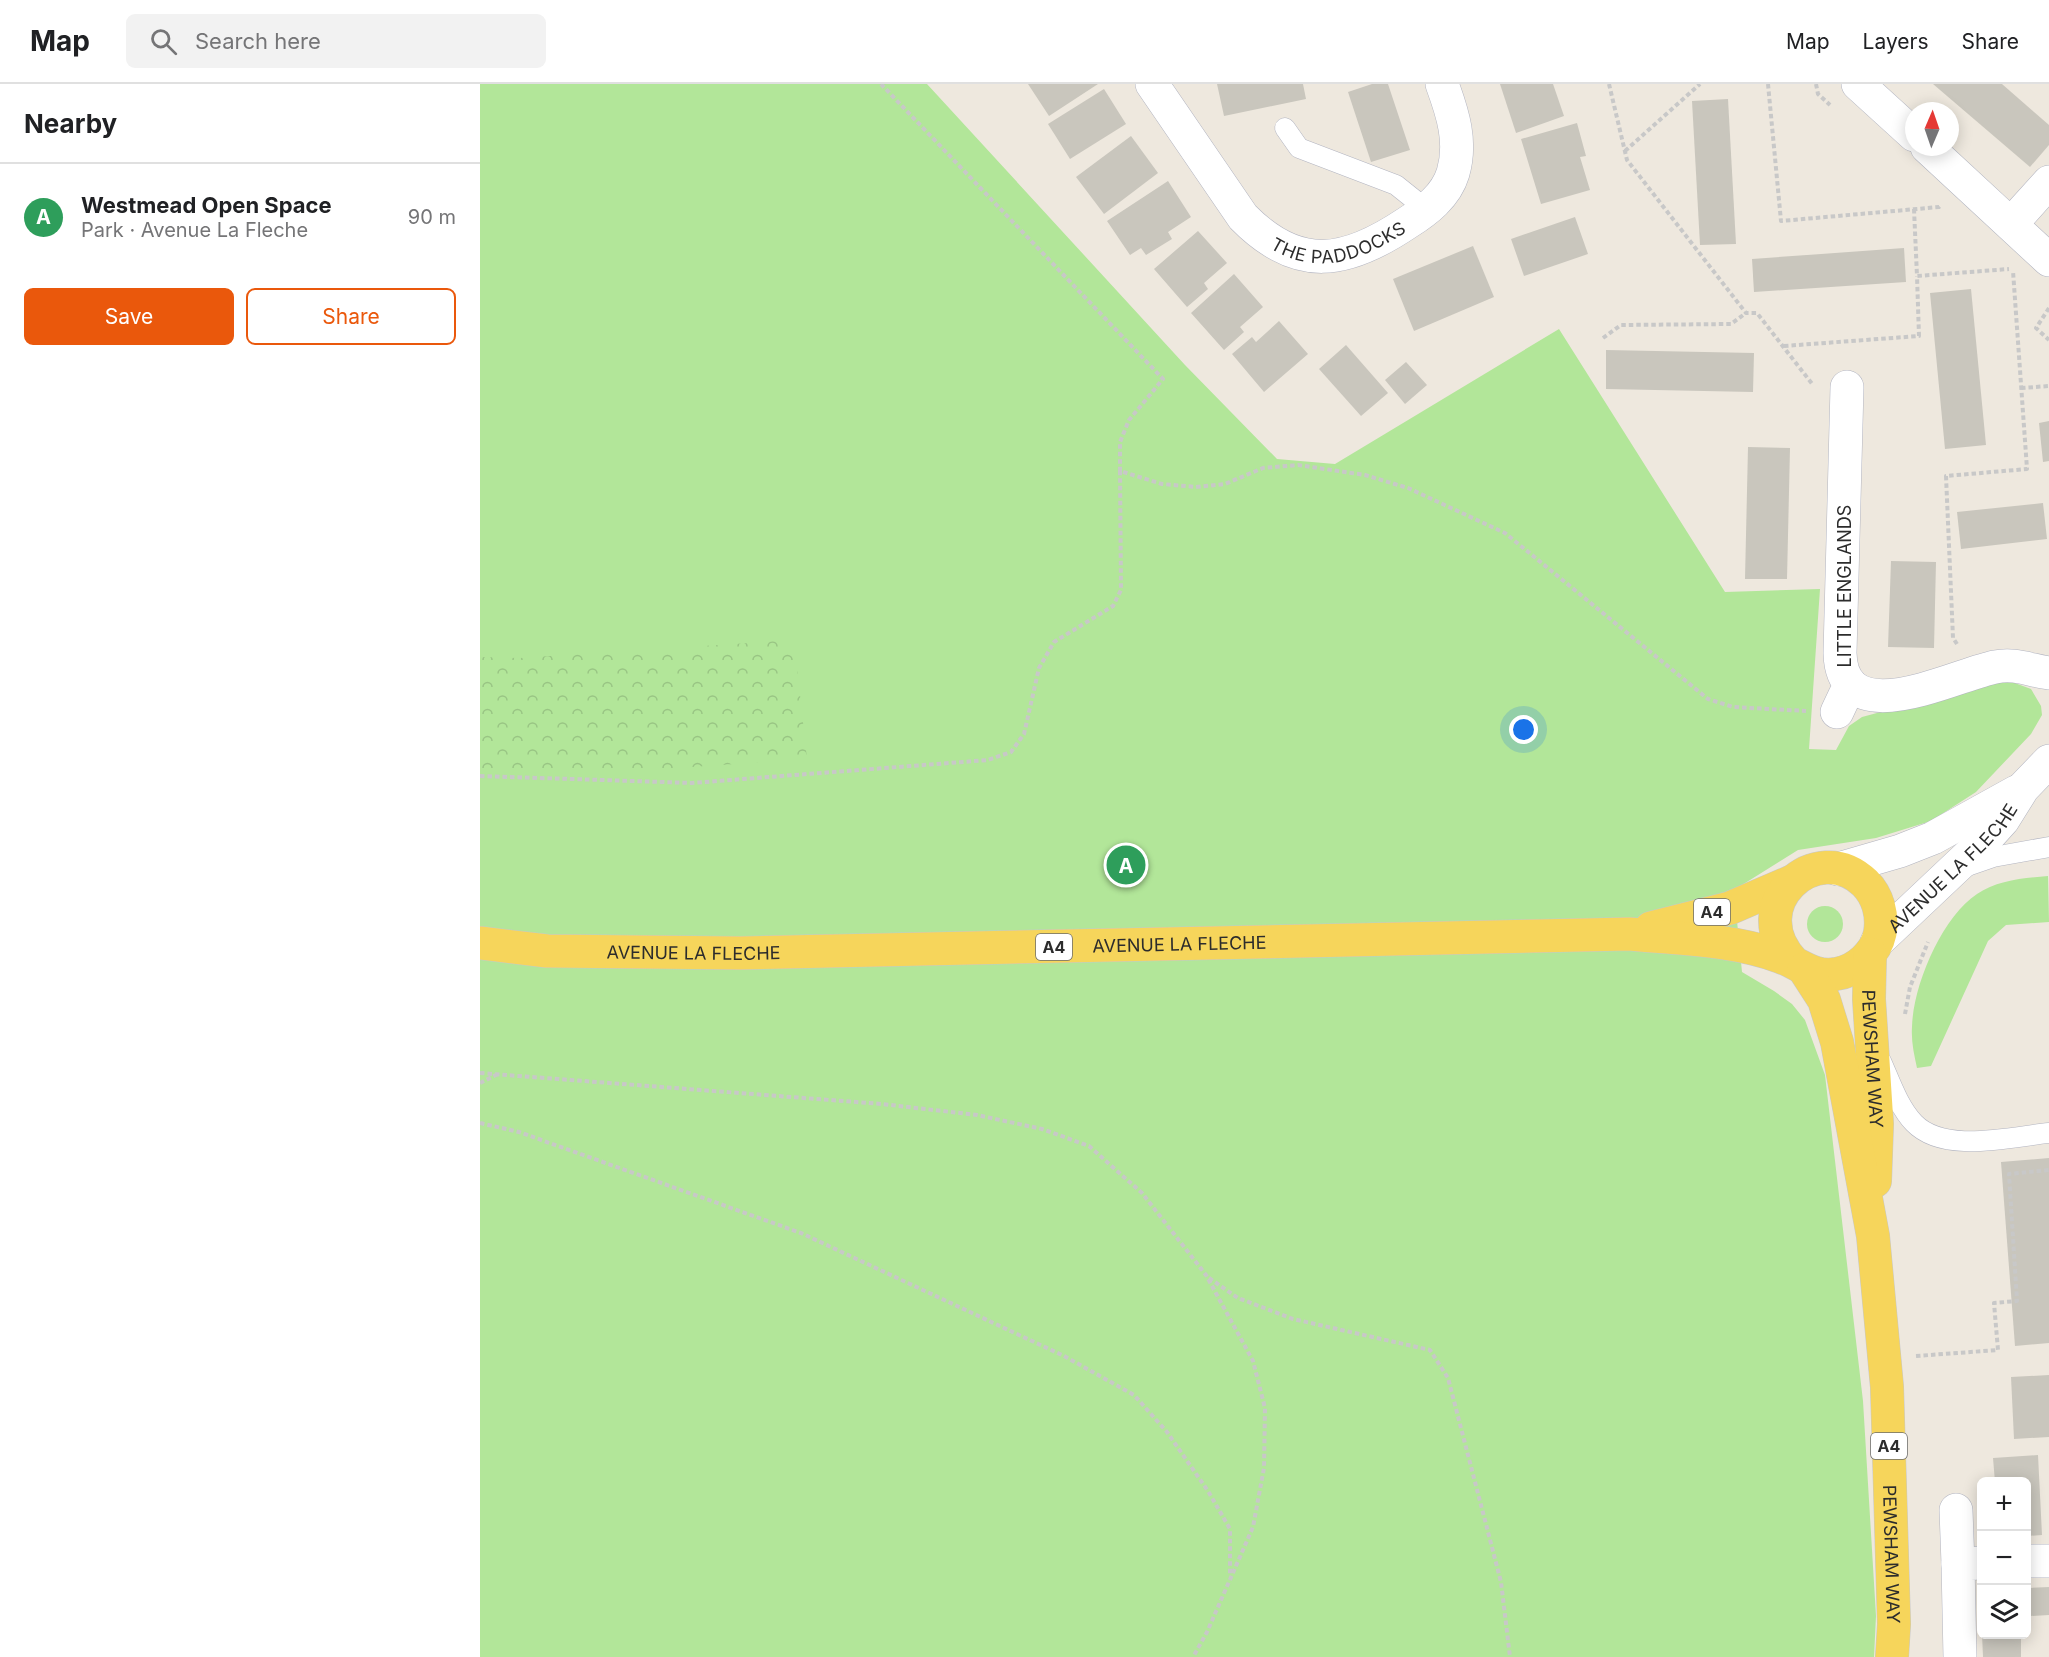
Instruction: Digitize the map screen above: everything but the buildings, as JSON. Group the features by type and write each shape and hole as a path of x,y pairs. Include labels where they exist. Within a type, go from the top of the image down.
{"main road":[{"name":"AVENUE LA FLECHE","path":"480,943 547,951 740,953 1629,934 1732,944 1760,950 1822,974 1837,974 1851,969 1873,948 1881,921 1879,906 1873,892 1852,874 1838,869 1810,871 1793,881 1730,908 1629,934"},
{"name":"A4","path":"1793,881 1779,898 1774,926 1784,952 1799,966"},
{"name":"PEWSHAM WAY","path":"1873,948 1869,999 1877,1124 1873,1236"},
{"name":"PEWSHAM WAY","path":"1799,966 1824,1000 1837,1042 1873,1236 1887,1387 1894,1624 1892,1657"}],"street":[{"name":"THE PADDOCKS","path":"1152,84 1243,217 1262,236 1281,247 1316,257 1357,252 1382,240 1426,209 1448,186 1456,160 1456,128 1442,84"},
{"path":"1858,84 1905,127"},
{"path":"1937,156 2049,260"},
{"path":"2011,224 2049,182"},
{"name":"LITTLE ENGLANDS","path":"1851,407 1840,664 1847,681 1845,700 1940,686 1992,668 2020,665 2044,675"},
{"name":"AVENUE LA FLECHE","path":"1873,948 2003,820 2023,788 2049,761"},
{"name":"AVENUE LA FLECHE","path":"1838,869 1900,851 1934,838 2023,788"},
{"path":"1956,1510 1970,1564 1960,1657"},
{"path":"2031,1562 2049,1561"}],"lane":[{"path":"1285,128 1299,148 1396,185 1426,209"},
{"path":"1954,870 1993,857 2049,847"},
{"path":"1872,1039 1905,1111 1914,1124 1934,1138 1966,1141 2049,1133"}],"path":[{"path":"480,776 692,783 988,760 1011,752 1024,734 1039,668 1054,642 1113,606 1121,590 1120,442 1129,420 1163,379 882,84"},
{"path":"1609,84 1628,160 1746,313"},
{"path":"1625,151 1700,84"},
{"path":"1768,84 1781,221 1939,207"},
{"path":"1783,346 1919,336 1914,209"},
{"path":"1917,276 2012,269 2017,264"},
{"path":"1961,647 1953,638 1946,476 2027,469 2012,269"},
{"path":"2049,308 2036,328 2049,340"},
{"path":"1604,338 1621,325 1731,324 1746,313 1757,313 1783,346 1851,407"},
{"path":"2021,388 2049,386"},
{"path":"1120,471 1162,484 1196,487 1225,484 1263,468 1298,465 1365,475 1408,488 1506,533 1708,699 1733,707 1845,700"},
{"path":"480,1073 882,1104 977,1115 1042,1129 1089,1146 1142,1193 1206,1275 1253,1361 1265,1408 1264,1468 1253,1527 1208,1632 1192,1657"},
{"path":"480,1083 499,1074"},
{"path":"480,1123 519,1132 801,1233 1064,1356 1134,1395 1167,1431 1208,1491 1230,1529 1230,1580"},
{"path":"1909,1356 1998,1350 1994,1304 2017,1301 2008,1174 2049,1170"},
{"path":"1206,1275 1238,1298 1293,1319 1430,1350 1448,1378 1501,1581 1510,1657"}],"green space":[{"path":"480,84 927,84 1185,365 1277,459 1335,464 1559,329 1725,592 1820,589 1809,749 1836,750 1849,726 1862,717 2004,679 2031,689 2041,706 2042,715 2031,734 1976,792 1931,821 1876,838 1798,850 1734,890 1742,972 1792,1004 1805,1020 1825,1075 1863,1401 1876,1616 1874,1657 480,1657"},
{"path":"794,640 807,759 605,773 480,773 480,657 520,658"},
{"path":"2048,876 2049,922 2006,925 1988,941 1931,1066 1917,1068 1912,1032 1914,1010 1924,973 1941,935 1964,905 1985,889 2020,879"},
{"path":"1825,906 1838,911 1843,924 1838,937 1825,942 1812,937 1807,924 1812,911"}],"place":[{"name":"Westmead Open Space","path":"1126,865"}]}
